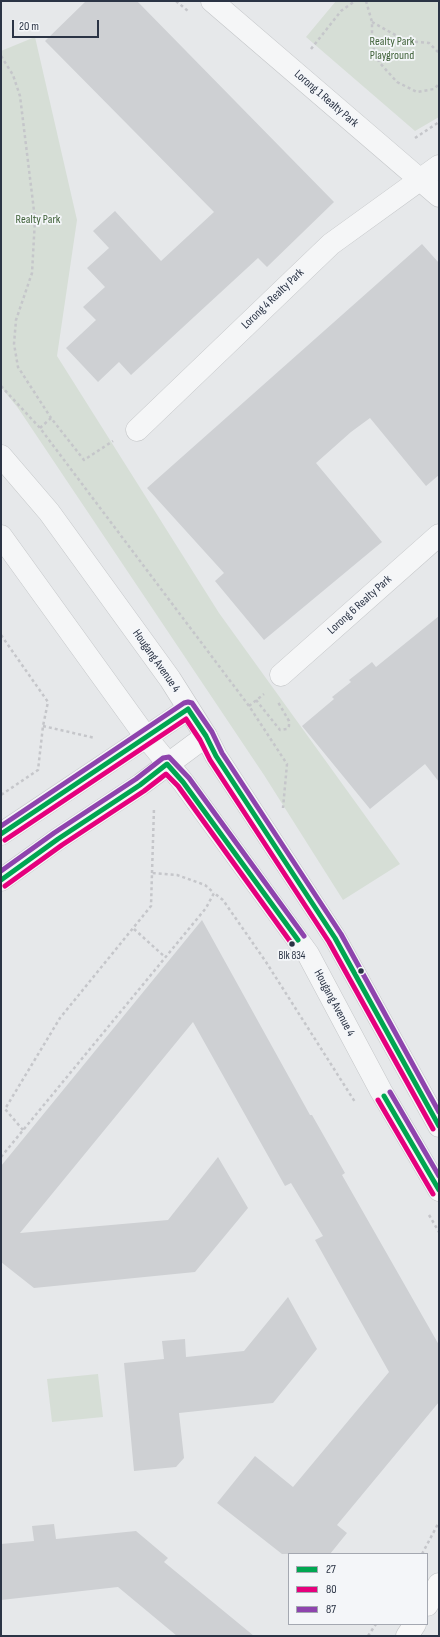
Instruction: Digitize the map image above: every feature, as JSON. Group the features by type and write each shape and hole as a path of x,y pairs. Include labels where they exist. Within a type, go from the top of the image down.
{"main road":[{"path":"428,1603 439,1584"},
{"path":"407,1636 414,1625"}],"street":[{"name":"Lorong 1 Realty Park","path":"212,1 439,196"},
{"name":"Lorong 4 Realty Park","path":"137,430 331,244 439,166"},
{"name":"Hougang Avenue 4","path":"1,456 49,512 170,679 206,736 216,756 335,938 439,1126"},
{"name":"Lorong 6 Realty Park","path":"281,675 439,535"},
{"name":"Hougang Avenue 4","path":"1,536 146,737 183,782 308,954 381,1091 439,1190"},
{"path":"1,834 188,709"},
{"path":"1,880 58,839 140,785 206,736"}],"path":[{"path":"311,49 341,11 355,1"},
{"path":"366,1 372,22 372,44 379,62 397,82 418,92 434,89 439,84"},
{"path":"372,22 406,41 429,43 439,53"},
{"path":"1,56 13,75 20,96 35,219 32,273 16,320 14,344 18,367 51,418 84,460 121,435 137,430"},
{"path":"415,138 439,122"},
{"path":"1,386 40,428 248,706 287,764 282,807 286,814"},
{"path":"40,428 51,418"},
{"path":"1,635 48,702 43,726 38,770 1,795"},
{"path":"248,706 256,700 280,730 287,729 289,726 288,721 277,699"},
{"path":"43,726 95,738"},
{"path":"23,1130 5,1109 60,1018 134,929 151,906 154,803"},
{"path":"152,873 177,875 204,885 223,900 266,962 358,1108"},
{"path":"1,1157 206,908 214,892"},
{"path":"134,929 165,957"},
{"path":"426,1211 439,1232"},
{"path":"423,1553 439,1522"},
{"path":"368,1636 375,1625"}],"green space":[{"name":"Realty Park Playground","path":"336,1 439,1 439,117 415,131 306,37"},
{"name":"Realty Park","path":"35,37 77,220 57,356 219,613 400,864 343,900 264,775 18,408 1,387 1,51"},
{"path":"98,1374 103,1417 52,1422 47,1379"}],"building":[{"path":"86,1 137,1 334,202 267,267 258,258 131,375 119,362 98,382 66,348 96,320 83,307 105,287 87,268 109,248 93,231 115,211 161,261 214,212 45,41"},
{"path":"422,244 439,263 439,475 426,486 370,418 351,432 316,463 382,542 264,640 215,581 224,573 147,488"},
{"path":"439,616 439,782 425,764 370,809 302,726 334,699 332,697 351,682 349,680 372,662 376,667"},
{"path":"202,920 310,1115 312,1115 345,1173 342,1175 439,1345 439,1402 337,1525 347,1533 331,1553 282,1554 217,1503 255,1456 293,1487 389,1372 315,1240 323,1236 291,1183 285,1186 193,1022 20,1233 168,1220 218,1157 248,1208 195,1272 34,1288 1,1262 1,1166"},
{"path":"288,1297 317,1349 273,1403 179,1413 184,1458 176,1467 134,1471 124,1363 164,1359 162,1341 185,1339 186,1357 244,1351"},
{"path":"54,1524 56,1539 136,1531 168,1558 164,1562 254,1636 177,1636 118,1587 1,1600 1,1544 34,1541 32,1526"}],"transit line":[{"name":"87","path":"1,826 184,703 192,703 212,732 222,753 341,934 439,1112"},
{"name":"27","path":"1,834 188,709 206,736 216,756 335,938 439,1126"},
{"name":"80","path":"5,840 186,719 200,740 210,760 329,942 433,1129"},
{"name":"87","path":"1,871 54,833 136,779 163,758 169,757 189,778 304,936"},
{"name":"27","path":"1,880 58,839 140,785 167,764 183,782 298,940"},
{"name":"80","path":"5,886 62,845 144,791 166,774 178,786 292,944"},
{"name":"87","path":"390,1092 439,1176"},
{"name":"27","path":"384,1096 439,1190"},
{"name":"80","path":"378,1100 433,1194"}],"place":[{"name":"Blk 834","path":"292,944"}]}
